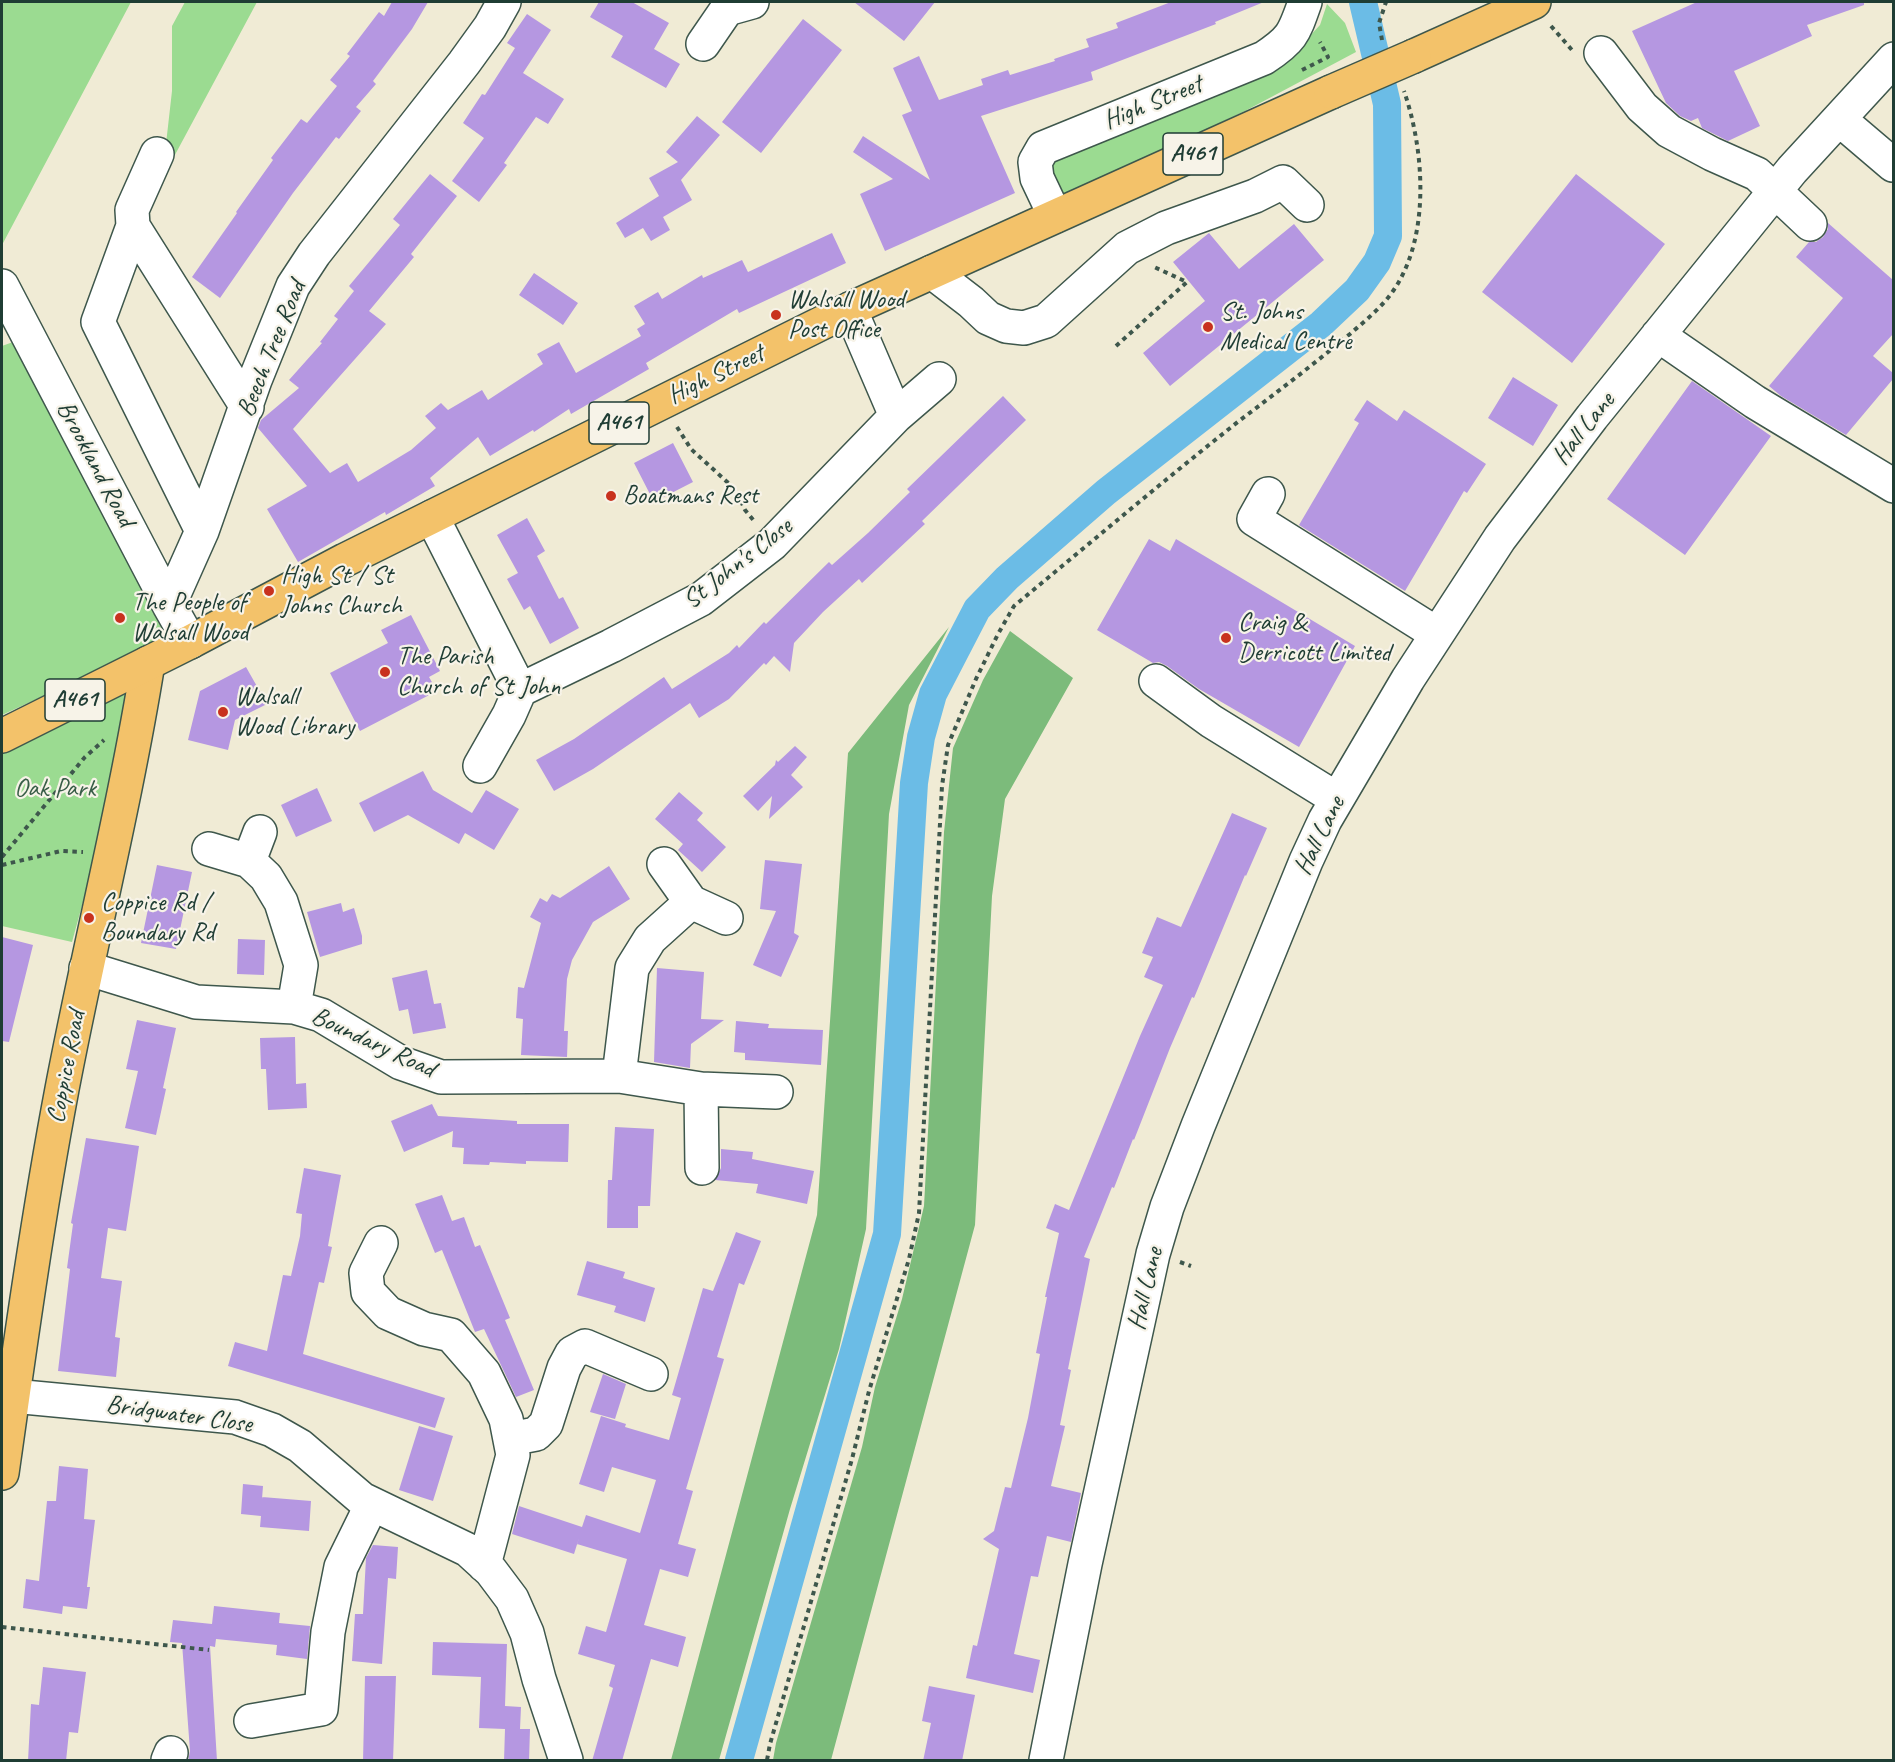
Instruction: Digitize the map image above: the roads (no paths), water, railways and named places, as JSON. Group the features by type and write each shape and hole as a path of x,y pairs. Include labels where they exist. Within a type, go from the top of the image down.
{"main road":[{"name":"High Street","path":"190,642 432,516 850,309 1400,62 1543,15"},
{"name":"A461","path":"2,736 190,642"},
{"name":"Coppice Road","path":"2,1473 60,1101 86,968 113,855 148,663"}],"street":[{"name":"Beech Tree Road","path":"169,605 202,531 248,407 255,380 293,286 314,254 464,63 490,27 504,2"},
{"name":"High Street","path":"1055,216 1037,178 1035,162 1044,148 1264,58 1287,43 1298,24 1305,2"},
{"path":"703,44 733,4"},
{"path":"1600,53 1642,107 1669,131 1757,174 1810,224"},
{"name":"Hall Lane","path":"1046,1761 1085,1564 1153,1254 1167,1207 1306,861 1337,799 1408,679 1500,538 1592,417 1775,191 1893,59"},
{"path":"1839,118 1893,165"},
{"path":"157,154 132,210 133,226 98,322 202,531"},
{"path":"932,272 988,318 1006,326 1024,328 1046,321 1127,248 1166,228 1255,196 1283,182 1307,205"},
{"path":"133,226 248,407"},
{"name":"Brookland Road","path":"2,286 10,322 190,642"},
{"path":"850,309 896,416"},
{"path":"1658,335 1755,402 1893,486"},
{"name":"St John's Close","path":"514,702 611,646 701,599 772,544 896,416 939,379"},
{"path":"1268,494 1254,519 1437,634"},
{"path":"432,516 514,702 480,766"},
{"path":"1156,681 1211,721 1337,799"},
{"path":"209,849 255,847 266,877 281,902 301,965 294,1007"},
{"path":"664,864 691,902 726,918"},
{"path":"619,1076 632,968 650,939 691,902"},
{"name":"Boundary Road","path":"86,968 196,1002 294,1007 321,1016 401,1063 441,1077 619,1076 701,1089 776,1092"},
{"path":"701,1089 702,1168"},
{"path":"381,1243 366,1273 368,1292 388,1313 424,1329 451,1335 484,1373 506,1419 513,1455 484,1565"},
{"path":"510,1439 536,1434 546,1424 564,1368 572,1353 585,1346 651,1374"},
{"name":"Bridgwater Close","path":"13,1396 235,1417 272,1430 300,1446 363,1499 468,1550 491,1571 512,1599 527,1633 539,1679 566,1761"},
{"path":"251,1721 321,1709 328,1632 341,1567 372,1504"}],"waterway":[{"path":"739,1760 887,1234 914,783 921,737 933,694 977,609 1007,578 1106,492 1321,324 1357,290 1377,262 1388,236 1387,104 1363,2"}],"place":[{"name":"Walsall Wood Post Office","path":"776,315"},
{"name":"St. Johns Medical Centre","path":"1208,327"},
{"name":"Boatmans Rest","path":"611,496"},
{"name":"High St / St Johns Church","path":"269,591"},
{"name":"The People of Walsall Wood","path":"120,618"},
{"name":"Craig & Derricott Limited","path":"1226,638"},
{"name":"The Parish Church of St John","path":"385,672"},
{"name":"Walsall Wood Library","path":"223,712"},
{"name":"Coppice Rd / Boundary Rd","path":"89,918"}],"park label":[{"name":"Oak Park","path":"55,789"}]}
